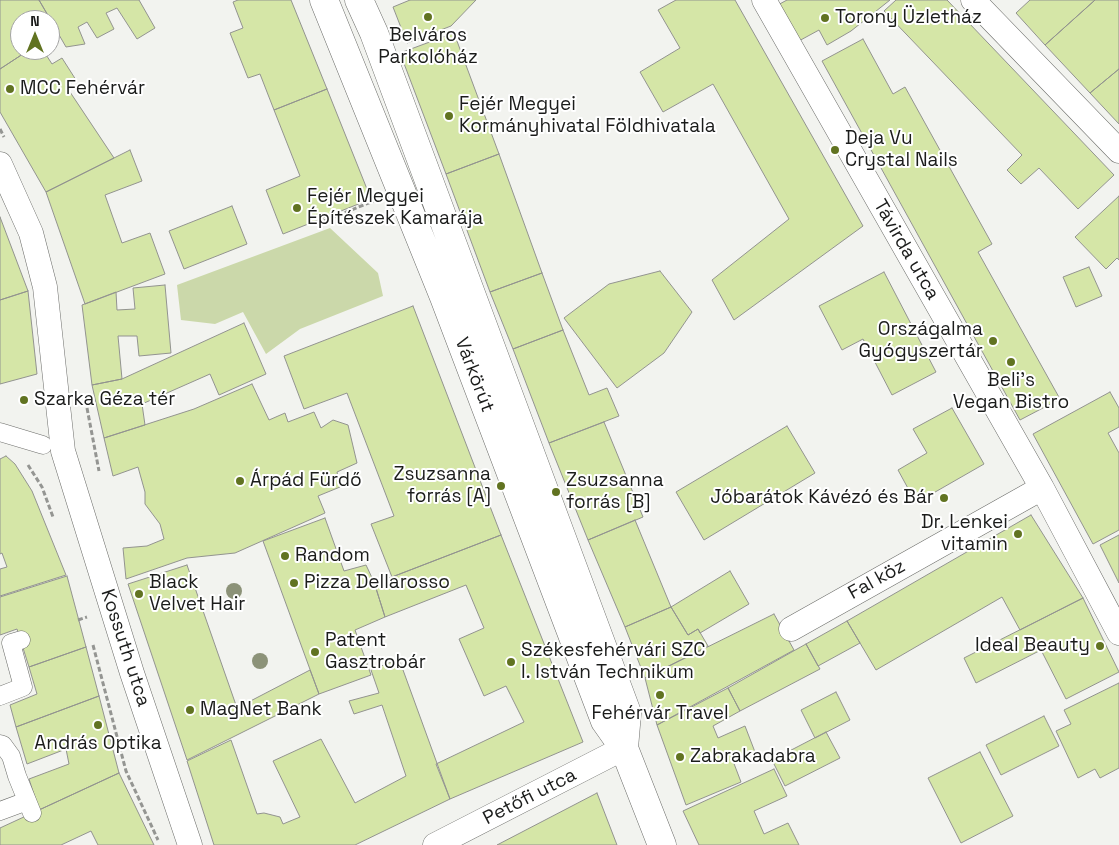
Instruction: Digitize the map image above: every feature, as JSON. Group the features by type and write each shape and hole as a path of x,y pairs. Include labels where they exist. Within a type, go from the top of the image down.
{"street":[{"name":"Várkörút","path":"324,0 444,297 604,721 624,748 662,845"},
{"name":"Várkörút","path":"359,0 377,43 627,714 624,748"},
{"name":"Távirda utca","path":"764,0 1042,488 1119,633"},
{"path":"973,0 1119,151"},
{"name":"Kossuth utca","path":"0,164 31,233 46,287 53,448 190,845"},
{"path":"0,432 53,448"},
{"name":"Fal köz","path":"791,629 1042,488"},
{"path":"0,696 24,687 10,643"},
{"path":"0,744 4,745 11,756 30,807 0,811"},
{"name":"Petőfi utca","path":"435,845 624,748"}],"path":[{"path":"324,221 379,199"},
{"path":"24,459 42,487 54,521"},
{"path":"83,608 88,627"},
{"path":"91,636 126,771 160,845"}],"green space":[{"path":"330,228 378,273 383,296 300,329 266,354 243,312 215,324 181,320 177,285"}],"building":[{"path":"0,0 39,0 45,10 10,10 10,60 14,60 0,69"},
{"path":"39,0 139,0 155,28 137,39 117,8 106,13 114,29 97,38 87,22 78,27 85,44 66,47 60,37 60,10 45,10"},
{"path":"238,0 291,0 327,89 274,110 260,74 248,78 230,33 243,28 233,2"},
{"name":"Belváros Parkolóház","path":"410,0 476,0 451,26 407,43 393,7"},
{"path":"676,0 735,0 863,226 734,320 712,280 789,219 713,84 663,112 640,72 680,48 658,10"},
{"name":"Torony Üzletház","path":"787,0 890,0 851,31 827,45 819,30 797,42 776,6"},
{"path":"896,0 947,0 1114,175 1078,209 1039,168 1021,184 1007,170 1022,155 884,11"},
{"path":"1030,0 1095,0 1045,45 1016,13"},
{"path":"1095,0 1119,0 1119,69 1090,93 1045,45"},
{"path":"454,33 499,154 446,174 400,53"},
{"path":"863,39 893,94 905,87 992,244 978,252 1060,399 1020,420 822,61"},
{"path":"62,58 76,80 66,86 114,158 46,192 0,112 0,69 14,60 49,60 52,64"},
{"path":"1119,69 1119,124 1090,93"},
{"path":"327,89 371,199 283,234 266,190 300,176 274,110"},
{"path":"130,150 142,181 105,195 122,243 150,233 165,274 85,304 46,192"},
{"path":"499,154 542,273 490,292 446,174"},
{"path":"1119,196 1119,260 1117,258 1106,269 1075,237"},
{"path":"232,206 247,244 184,269 169,231"},
{"path":"0,217 28,291 0,300"},
{"path":"1089,267 1102,296 1076,307 1063,277"},
{"path":"660,271 692,312 664,353 617,388 564,318 609,284"},
{"path":"884,272 936,372 892,395 863,339 842,350 819,306"},
{"path":"542,273 563,330 513,349 490,292"},
{"path":"165,285 171,353 139,356 137,336 118,336 122,379 92,385 82,305 116,292 117,310 135,309 133,288"},
{"path":"28,291 37,374 0,384 0,300"},
{"path":"413,306 501,535 392,577 371,524 394,516 347,393 304,409 284,356"},
{"path":"244,323 266,374 219,395 210,374 142,404 145,425 104,438 92,385 122,379"},
{"path":"563,330 589,395 607,388 619,416 549,443 513,349"},
{"name":"Árpád Fürdő","path":"252,384 269,420 285,413 288,422 314,412 321,428 333,420 348,425 357,463 337,472 340,487 318,496 325,513 235,553 187,558 126,579 123,548 147,546 164,539 160,524 145,504 145,492 138,467 113,476 104,438 194,409"},
{"path":"1110,392 1119,408 1119,427 1108,433 1119,453 1119,530 1093,544 1033,434"},
{"path":"952,408 984,464 916,503 898,470 927,453 913,429"},
{"path":"604,422 643,517 588,540 549,443"},
{"path":"787,426 815,473 704,540 676,492"},
{"path":"6,456 15,464 32,491 66,575 0,596 0,569 7,567 2,553 0,554 0,459"},
{"path":"1031,515 1083,598 1020,630 1002,597 876,670 847,621"},
{"path":"325,518 344,571 366,565 374,582 385,617 355,630 371,675 319,694 263,541"},
{"path":"635,520 671,607 625,627 588,540"},
{"name":"Székesfehérvári SZC I. István Technikum","path":"501,535 583,742 450,799 436,764 524,722 506,686 484,696 459,639 484,628 466,585 385,617 374,582 392,577"},
{"path":"1119,535 1119,583 1100,545"},
{"path":"187,565 237,708 310,670 319,694 187,760 128,584"},
{"path":"730,571 749,604 700,633 698,629 688,635 671,607"},
{"path":"67,576 86,647 29,667 17,629 0,635 0,597"},
{"path":"1083,598 1119,672 1066,699 1041,650 976,683 964,658"},
{"path":"671,607 688,635 698,629 708,646 645,678 625,627"},
{"path":"774,614 794,650 657,725 645,678"},
{"path":"847,621 860,643 818,666 806,644"},
{"path":"806,644 820,669 740,711 728,688"},
{"path":"86,647 99,696 16,727 10,705 37,694 29,667"},
{"path":"399,659 450,799 355,845 214,845 187,761 231,740 257,814 264,813 280,817 283,824 300,817 273,761 321,739 355,803 406,776 382,705 354,714 349,701 379,693 371,670"},
{"path":"1119,683 1119,768 1100,778 1095,769 1078,778 1056,731 1071,724 1064,710"},
{"path":"728,688 740,711 713,726 718,738 745,726 755,752 733,761 741,782 686,805 657,725"},
{"path":"836,692 850,720 815,738 801,710"},
{"path":"99,696 119,773 39,810 29,779 69,764 66,749 27,764 16,727"},
{"path":"1044,716 1059,746 1001,775 986,745"},
{"path":"826,732 840,758 785,786 772,760"},
{"path":"980,752 1013,816 961,843 928,778"},
{"path":"774,769 787,796 754,811 764,834 788,823 799,845 699,845 683,811"},
{"path":"119,773 154,845 98,845 91,831 61,845 0,845 0,828"},
{"path":"597,793 617,845 497,845"}],"place":[{"name":"Belváros Parkolóház","path":"428,17"},
{"name":"Torony Üzletház","path":"825,18"},
{"name":"MCC Fehérvár","path":"10,89"},
{"name":"Fejér Megyei Kormányhivatal Földhivatala","path":"449,116"},
{"name":"Deja Vu Crystal Nails","path":"835,150"},
{"name":"Fejér Megyei Építészek Kamarája","path":"297,208"},
{"name":"Országalma Gyógyszertár","path":"993,341"},
{"name":"Beli's Vegan Bistro","path":"1011,362"},
{"name":"Szarka Géza tér","path":"24,400"},
{"name":"Árpád Fürdő","path":"240,481"},
{"name":"Zsuzsanna forrás [A]","path":"501,486"},
{"name":"Zsuzsanna forrás [B]","path":"556,492"},
{"name":"Jóbarátok Kávézó és Bár","path":"944,498"},
{"name":"Dr. Lenkei vitamin","path":"1018,534"},
{"name":"Random","path":"285,556"},
{"name":"Pizza Dellarosso","path":"294,583"},
{"name":"Black Velvet Hair","path":"139,594"},
{"name":"Ideal Beauty","path":"1100,646"},
{"name":"Patent Gasztrobár","path":"315,652"},
{"name":"Székesfehérvári SZC I. István Technikum","path":"511,662"},
{"name":"Fehérvár Travel","path":"660,695"},
{"name":"MagNet Bank","path":"190,710"},
{"name":"András Optika","path":"98,725"},
{"name":"Zabrakadabra","path":"680,757"}]}
